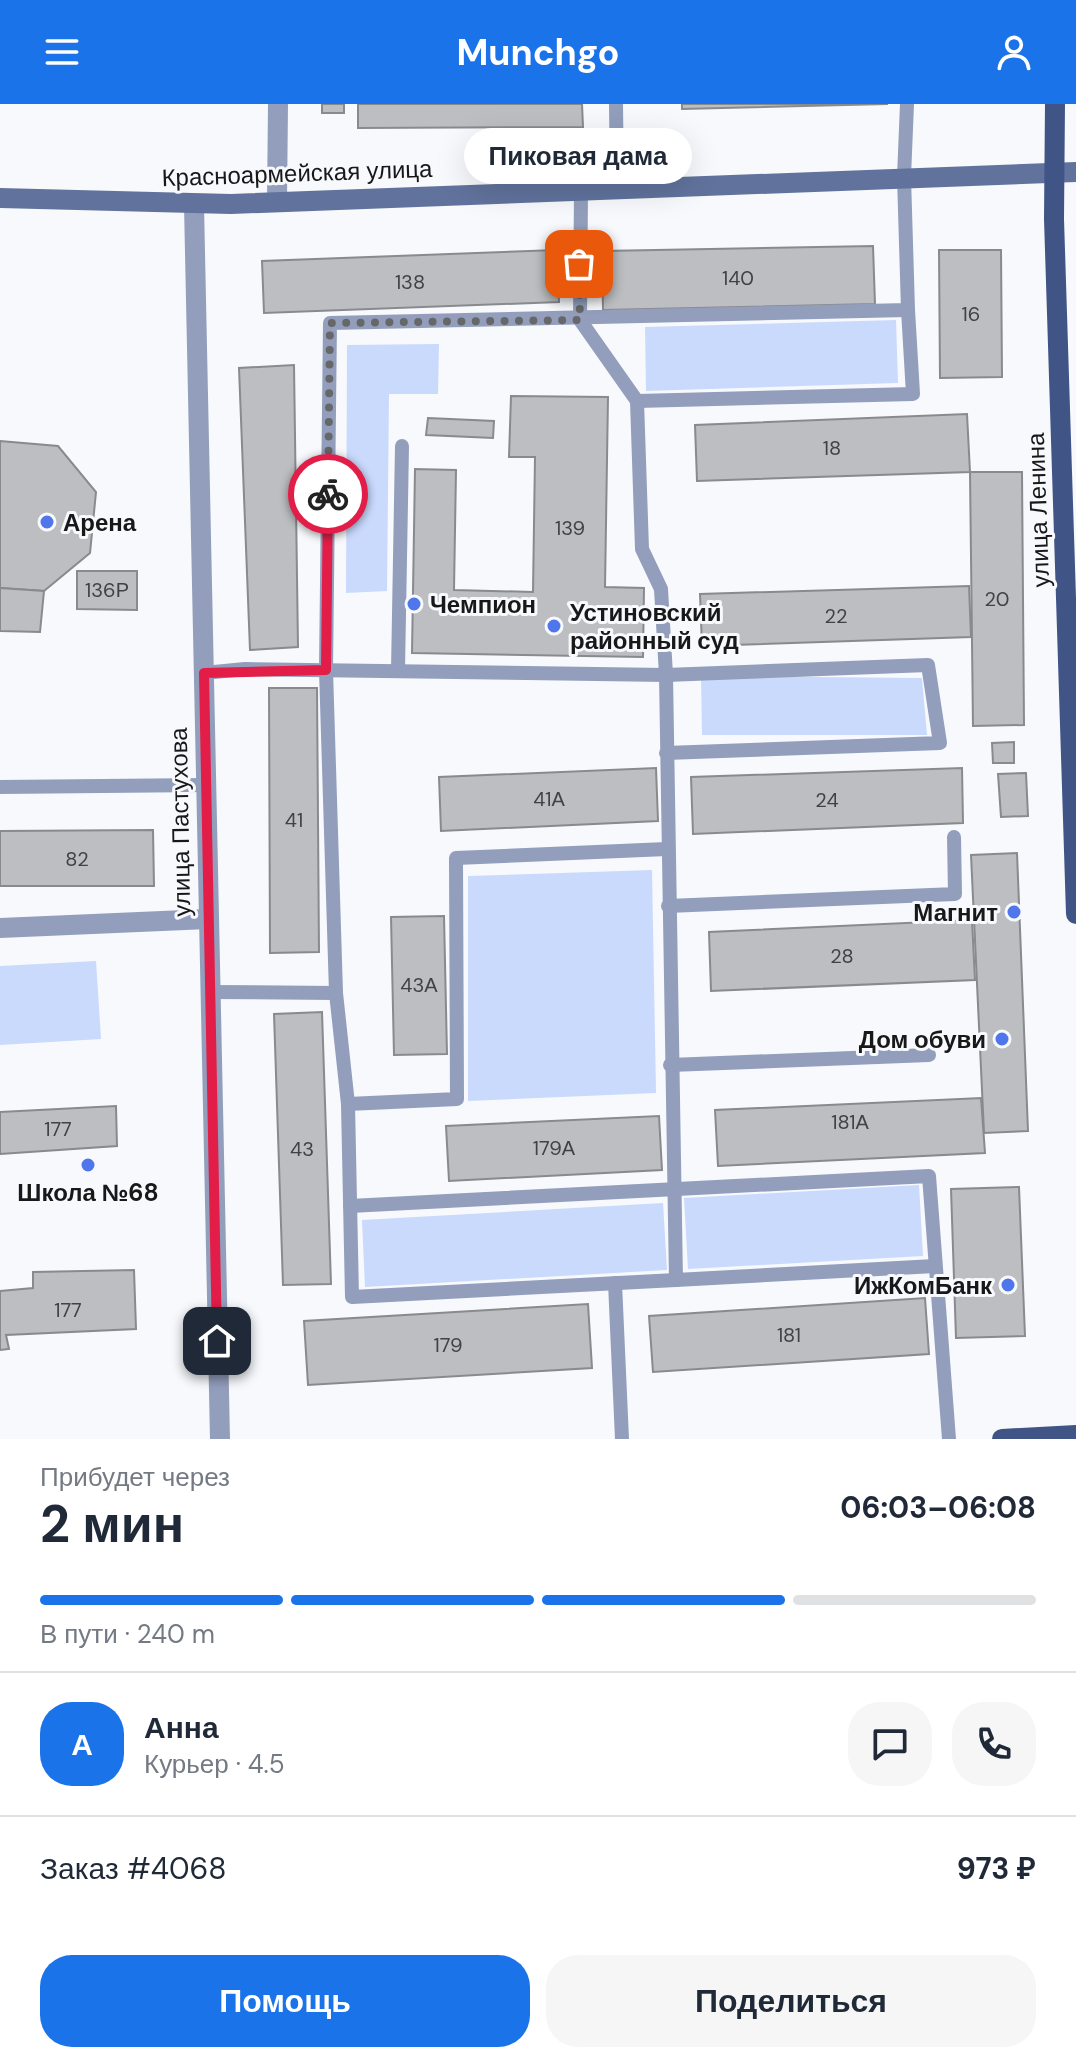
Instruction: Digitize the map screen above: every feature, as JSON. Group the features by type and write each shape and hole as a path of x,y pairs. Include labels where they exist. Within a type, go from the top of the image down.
{"main road":[{"name":"улица Ленина","path":"1055,104 1054,174 1076,914"},
{"path":"1002,1439 1076,1435"}],"street":[{"path":"277,202 278,104"},
{"name":"Красноармейская улица","path":"0,198 194,205 1076,172"},
{"name":"улица Пастухова","path":"194,205 220,1439"},
{"path":"0,928 208,919"}],"lane":[{"path":"616,104 617,188"},
{"path":"637,401 913,394 904,177 907,104"},
{"path":"581,189 580,320 637,401 642,549 661,589 666,675 670,1065 676,1189 676,1280"},
{"path":"908,310 580,320 330,323 326,670 336,993 348,1104 352,1297 935,1266"},
{"path":"398,670 402,446"},
{"path":"204,673 398,670 666,675 928,665 940,743 666,753"},
{"path":"0,787 205,785"},
{"path":"668,906 955,894 954,837"},
{"path":"348,1104 457,1099 456,858 667,849"},
{"path":"209,992 336,993"},
{"path":"670,1065 929,1055"},
{"path":"350,1206 929,1176 949,1439"},
{"path":"615,1283 622,1439"}],"shaded area":[{"path":"896,320 898,383 646,391 645,327"},
{"path":"439,344 438,394 389,394 387,591 346,593 347,345"},
{"path":"701,676 922,678 927,735 702,735"},
{"path":"652,870 656,1093 468,1101 468,876"},
{"path":"96,961 101,1039 0,1045 0,966"},
{"path":"919,1185 923,1256 688,1269 684,1198"},
{"path":"663,1203 667,1270 365,1287 362,1220"}],"building":[{"path":"322,104 344,104 344,113 322,113"},
{"path":"358,104 582,104 583,127 358,128"},
{"path":"682,104 888,104 682,109"},
{"path":"873,246 875,304 603,310 602,251"},
{"path":"557,250 559,302 264,313 262,261"},
{"path":"939,250 1001,250 1002,377 940,378"},
{"path":"294,365 298,647 250,650 239,368"},
{"path":"511,396 608,397 605,587 644,588 643,657 412,653 415,469 456,470 454,590 533,592 535,457 509,457"},
{"path":"967,414 970,472 697,481 695,425"},
{"path":"428,418 494,421 493,438 426,435"},
{"name":"Арена","path":"0,441 58,446 96,492 90,553 44,591 0,588"},
{"path":"970,472 1022,472 1024,725 973,726"},
{"path":"77,571 137,571 137,610 77,609"},
{"path":"969,586 971,637 702,646 700,594"},
{"path":"0,588 44,591 40,632 0,631"},
{"path":"269,688 317,688 319,952 270,953"},
{"path":"1014,742 1014,763 993,763 992,743"},
{"path":"656,768 658,821 441,831 439,777"},
{"path":"962,768 963,823 693,834 691,777"},
{"path":"1026,773 1028,816 1001,817 998,774"},
{"path":"153,830 154,886 0,886 0,831"},
{"name":"Дом обуви","path":"1017,853 1028,1131 984,1133 971,855"},
{"path":"444,916 447,1054 394,1055 391,917"},
{"path":"972,920 975,980 711,991 709,932"},
{"path":"322,1012 331,1284 283,1285 274,1014"},
{"path":"981,1098 985,1153 718,1166 715,1110"},
{"path":"116,1106 117,1146 0,1154 0,1112"},
{"path":"659,1116 662,1170 449,1181 446,1126"},
{"path":"1019,1187 1025,1336 956,1338 951,1189"},
{"path":"134,1270 136,1329 6,1335 9,1349 0,1350 0,1291 33,1288 33,1272"},
{"path":"925,1298 929,1354 653,1372 649,1316"},
{"path":"588,1304 592,1368 308,1385 304,1321"}],"way so far":[{"path":"328,494 330,323 580,320 579,264"}],"place":[{"name":"Пиковая дама","path":"579,264"},
{"name":"Арена","path":"47,522"},
{"name":"Чемпион","path":"414,604"},
{"name":"Устиновский районный суд","path":"554,626"},
{"name":"Магнит","path":"1014,912"},
{"name":"Дом обуви","path":"1002,1039"},
{"name":"Школа №68","path":"88,1165"},
{"name":"ИжКомБанк","path":"1008,1285"}],"route":[{"path":"217,1341 204,673 245,669 326,670 328,494"}]}
